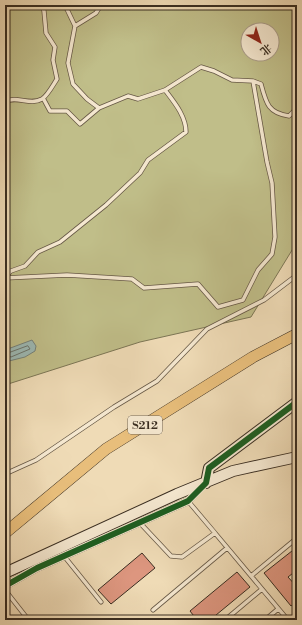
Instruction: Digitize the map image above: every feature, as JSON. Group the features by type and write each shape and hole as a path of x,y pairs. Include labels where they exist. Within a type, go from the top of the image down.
{"main road":[{"name":"S212","path":"5,532 106,449 253,357 297,334"}],"street":[{"path":"5,586 64,556 188,501 206,483 209,468 297,402"},
{"path":"5,573 233,471 297,457"}],"lane":[{"path":"5,102 9,99 33,102 43,98 58,79 53,60 56,48 46,33 44,11 41,5"},
{"path":"65,5 75,26 68,62 73,84 87,99 99,108"},
{"path":"75,26 96,12 101,5"},
{"path":"43,98 50,111 67,111 80,124 99,108 128,96 138,99 165,90 201,67 214,71 232,80 253,81 261,84 269,107 276,114 289,116 297,108"},
{"path":"5,277 67,275 132,279 144,288 198,284 218,307 243,300 258,270 272,254 275,237 272,183 253,81"},
{"path":"5,277 12,270 25,266 38,252 60,242 100,210 140,173 148,160 186,132 186,127 179,108 165,90"},
{"path":"5,474 36,460 114,407 157,381 207,329 264,300 297,275"},
{"path":"188,501 288,620"},
{"path":"140,522 171,556 182,557 215,533"},
{"path":"251,576 297,538"},
{"path":"153,610 227,548"},
{"path":"64,556 101,602"},
{"path":"5,590 27,618"},
{"path":"225,620 262,590"},
{"path":"265,620 278,609"}],"shaded area":[{"path":"5,5 297,5 297,242 251,317 140,342 5,385"}],"water":[{"path":"32,340 36,346 35,351 25,357 5,362 5,350"}],"building":[{"path":"297,547 297,570 288,577 297,587 297,601 291,606 264,573"},
{"path":"142,553 155,568 111,604 98,590"},
{"path":"237,572 250,587 210,620 197,620 190,611"}],"cycle path":[{"path":"5,586 37,568 188,501 206,483 209,468 297,402"}]}
